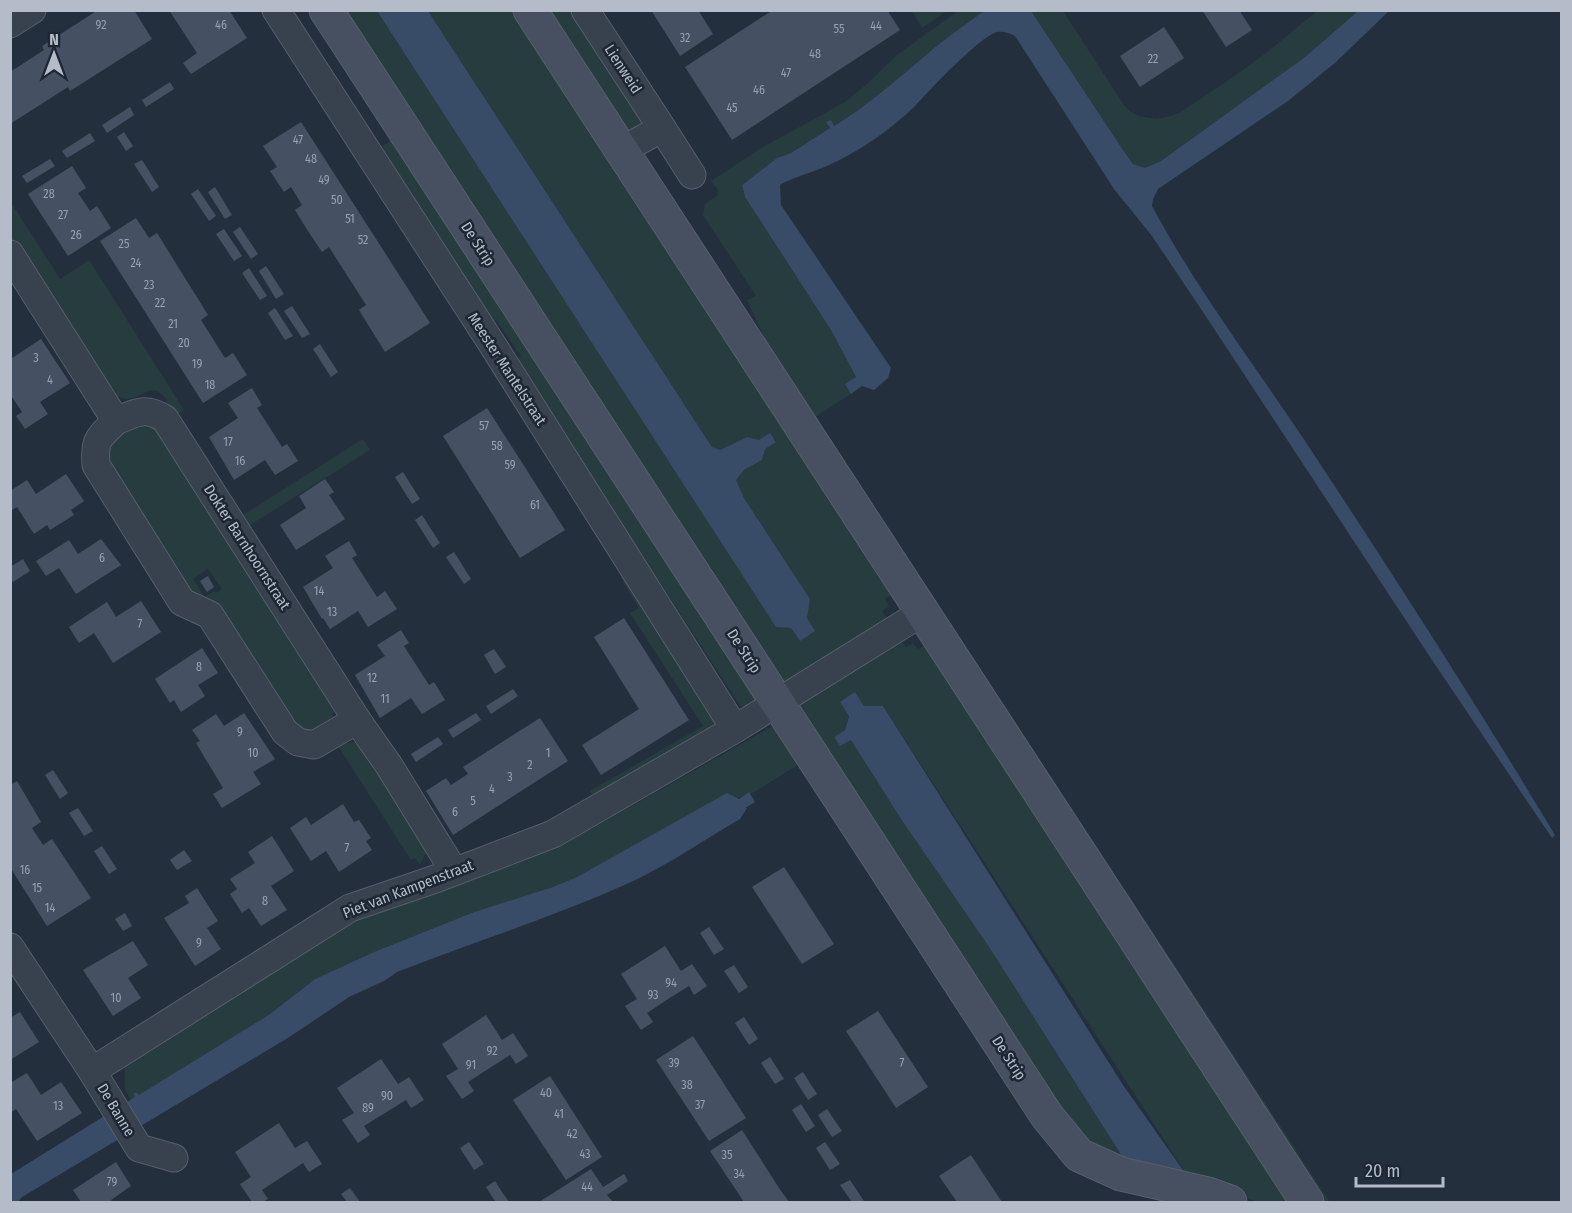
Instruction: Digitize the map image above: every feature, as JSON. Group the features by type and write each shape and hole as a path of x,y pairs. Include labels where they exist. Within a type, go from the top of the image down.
{"street":[{"path":"10,24 32,10"},
{"name":"Meester Mantelstraat","path":"276,10 492,344 735,729"},
{"name":"De Strip","path":"326,10 1047,1116 1079,1155 1121,1174 1219,1198"},
{"path":"530,10 1308,1203"},
{"name":"Lienweid","path":"585,10 693,175"},
{"path":"621,151 662,128"},
{"path":"10,254 116,421 95,446 96,465 182,602 210,615 285,732 298,742 314,745 357,720"},
{"name":"Dokter Barnhoornstraat","path":"116,421 141,411 154,412 165,419 357,720 388,764 454,871"},
{"name":"Piet van Kampenstraat","path":"92,1071 350,908 554,834 735,729 923,612"},
{"name":"De Banne","path":"10,946 92,1071 139,1148 174,1158"}],"green space":[{"path":"337,11 377,11 776,626 791,628 800,641 810,599 744,498 736,480 743,470 762,460 765,449 776,441 773,437 759,440 747,437 720,450 712,447 428,11 523,11 892,594 885,599 889,606 882,611 887,618 778,689"},
{"path":"541,11 571,11 647,126 633,132 625,130"},
{"path":"912,11 947,11 922,28"},
{"path":"958,11 984,11 860,109 834,126 827,122 830,128 791,153 777,158 742,185 745,197 831,330 856,377 845,384 851,394 815,417 1330,1202 1316,1202 772,354 747,300 756,296 703,215 705,204 717,196 718,190 711,181 763,147 845,102 897,55"},
{"path":"1031,11 1063,11 1124,105 1139,116 1157,119 1181,112 1233,77 1317,11 1358,11 1305,57 1161,161 1145,168 1133,164 1125,153"},
{"path":"396,137 764,696 743,710 515,360 521,356 496,320 491,323 378,149"},
{"path":"12,204 60,279 89,260 184,410 175,416 164,396 153,390 132,399 125,399 106,389 11,239"},
{"path":"142,425 158,429 335,709 331,720 312,732 300,730 192,596 109,472 107,452 112,442","holes":["208,569 222,589 205,597 193,579"]},
{"path":"363,439 370,450 247,527 240,517"},
{"path":"620,577 628,580 722,726 595,800 590,791 703,726 630,613 639,608"},
{"path":"901,640 906,647 913,643 918,649 925,645 1297,1202 1259,1202 1190,1180 883,706 864,706 855,693 845,730 834,737 840,746 851,739 901,819 989,947 1127,1164 1083,1144 792,710"},
{"path":"773,726 806,760 751,794 643,841 577,877 474,912 374,952 315,979 270,1014 139,1096 136,1092 133,1094 135,1097 131,1100 125,1090 125,1063 365,915 555,847 593,828"},
{"path":"353,742 363,746 427,851 420,865 415,858 411,860 338,746"}],"water":[{"path":"377,11 428,11 712,447 720,450 747,437 759,440 770,433 776,442 765,449 762,460 744,470 736,480 744,498 810,599 807,618 815,631 800,641 791,628 776,627"},
{"path":"984,11 1031,11 1125,153 1133,164 1145,168 1161,161 1305,57 1358,11 1389,11 1336,62 1288,101 1158,189 1152,206 1206,296 1305,441 1432,637 1555,835 1552,838 1152,236 1114,189 1013,35 997,32 979,43 905,115 862,147 827,166 780,185 781,205 891,368 888,378 874,390 862,386 851,394 845,384 856,377 831,330 745,197 742,185 777,158 791,153 830,128 826,122 831,120 834,126 860,109 939,44"},
{"path":"855,692 864,706 883,706 1123,1085 1190,1180 1127,1164 989,947 901,819 851,740 840,746 834,737 845,730 849,716 840,702"},
{"path":"749,792 755,802 745,808 747,808 740,819 658,868 572,907 397,972 384,981 349,997 291,1036 22,1197 18,1202 11,1202 11,1174 135,1097 133,1094 136,1092 139,1095 270,1014 315,979 374,952 474,912 577,877 727,793 739,799"}],"building":[{"path":"98,10 134,10 152,39 70,91 68,87 10,124 10,72 44,50 42,46"},
{"path":"169,10 229,10 247,38 191,74 183,63 197,53"},
{"path":"651,10 698,10 713,34 680,56"},
{"path":"773,10 887,10 900,30 732,140 685,67"},
{"path":"1202,10 1239,10 1252,30 1226,47"},
{"path":"1164,27 1184,58 1140,87 1120,56"},
{"path":"170,82 174,89 146,107 142,100"},
{"path":"130,107 134,115 107,133 102,125"},
{"path":"301,122 430,323 385,352 359,310 366,305 329,247 322,252 308,231 295,210 302,205 291,187 284,192 270,171 277,167 263,146"},
{"path":"124,132 133,146 126,151 117,137"},
{"path":"90,133 95,141 67,158 62,151"},
{"path":"50,159 55,166 27,183 22,176"},
{"path":"142,160 159,187 152,192 134,164"},
{"path":"72,166 86,188 78,193 90,211 97,206 111,228 68,256 28,194"},
{"path":"215,187 232,215 225,219 208,192"},
{"path":"198,189 216,216 209,221 191,194"},
{"path":"136,218 149,238 157,233 208,315 201,320 225,358 233,353 247,375 203,403 100,241"},
{"path":"240,227 258,254 251,259 233,232"},
{"path":"224,229 242,256 234,261 216,234"},
{"path":"266,266 284,294 276,299 259,271"},
{"path":"249,268 267,296 260,300 242,273"},
{"path":"292,306 310,334 302,338 284,311"},
{"path":"275,308 293,336 285,340 268,313"},
{"path":"41,339 70,383 40,402 48,414 25,429 16,416 22,412 10,394 10,356 12,358"},
{"path":"320,344 338,372 331,377 313,349"},
{"path":"252,388 262,405 257,408 282,447 287,444 298,461 275,475 265,460 234,480 209,437 238,418 228,403"},
{"path":"487,408 565,530 520,558 443,436"},
{"path":"403,472 420,499 412,504 395,477"},
{"path":"66,474 84,501 71,510 74,515 50,530 47,525 34,534 17,507 10,511 10,491 27,480 36,494"},
{"path":"325,479 334,492 329,495 345,519 296,550 280,525 306,508 299,496"},
{"path":"422,515 440,543 433,548 415,520"},
{"path":"101,539 121,565 76,594 59,568 46,576 36,561 69,540 78,554"},
{"path":"349,541 357,555 352,558 377,597 385,591 397,609 368,627 358,611 330,629 303,587 333,568 325,556"},
{"path":"454,552 471,579 464,584 446,557"},
{"path":"23,559 30,571 13,582 10,578 10,567"},
{"path":"208,576 214,587 207,592 200,581"},
{"path":"141,601 161,632 113,663 94,633 79,643 69,627 107,602 116,617"},
{"path":"624,618 689,720 601,775 582,745 639,709 594,637"},
{"path":"401,630 409,643 404,646 429,685 434,682 445,700 422,714 411,698 380,718 355,675 385,656 377,645"},
{"path":"202,648 218,673 198,685 205,696 181,712 174,700 170,703 155,679"},
{"path":"494,649 506,667 495,674 484,655"},
{"path":"513,689 518,696 491,714 486,706"},
{"path":"244,713 275,759 253,772 261,784 222,808 213,794 223,788 196,743 200,741 192,730 216,714 224,726"},
{"path":"476,713 481,720 453,738 448,730"},
{"path":"540,718 568,761 453,835 426,791 446,778 451,785 468,774 463,767"},
{"path":"438,737 443,744 416,762 411,754"},
{"path":"53,770 68,793 60,799 45,775"},
{"path":"17,781 41,822 32,828 43,845 52,839 91,898 47,926 10,867 10,785"},
{"path":"343,804 354,822 359,820 371,838 366,841 372,850 339,872 326,851 311,861 290,828 306,817 311,825"},
{"path":"78,808 93,831 84,836 69,813"},
{"path":"272,836 294,871 271,886 287,910 261,926 249,908 242,913 230,894 237,889 230,879 255,863 248,852"},
{"path":"102,846 117,869 109,874 94,851"},
{"path":"184,850 192,861 177,870 170,860"},
{"path":"784,867 834,944 802,964 752,887"},
{"path":"197,888 218,921 207,928 221,949 195,966 164,918 189,903 185,896"},
{"path":"125,913 132,926 123,931 115,919"},
{"path":"709,927 724,949 714,955 700,933"},
{"path":"133,941 148,965 128,978 141,998 113,1016 83,970"},
{"path":"665,946 681,971 692,964 707,986 694,995 689,986 647,1013 653,1022 641,1030 625,1006 637,999 621,974"},
{"path":"734,965 748,987 739,993 724,971"},
{"path":"878,1011 928,1087 896,1108 846,1031"},
{"path":"20,1012 39,1042 10,1060 10,1018"},
{"path":"486,1015 502,1040 513,1033 528,1056 516,1064 510,1055 468,1082 474,1091 462,1099 446,1076 458,1069 442,1044"},
{"path":"744,1017 758,1039 749,1045 735,1023"},
{"path":"693,1036 746,1118 709,1141 656,1060"},
{"path":"770,1057 784,1079 775,1084 761,1063"},
{"path":"381,1059 398,1084 409,1077 424,1100 411,1108 406,1100 364,1126 370,1135 358,1143 342,1120 354,1113 337,1088"},
{"path":"803,1072 817,1094 808,1100 794,1078"},
{"path":"27,1073 41,1095 61,1082 82,1113 37,1141 16,1109 10,1113 10,1083"},
{"path":"550,1076 602,1157 566,1180 513,1100"},
{"path":"801,1104 815,1126 806,1132 792,1110"},
{"path":"827,1109 842,1131 832,1137 818,1115"},
{"path":"279,1123 295,1148 307,1141 322,1164 309,1172 303,1163 262,1190 268,1199 262,1202 252,1202 240,1184 251,1177 235,1152"},
{"path":"742,1130 789,1202 744,1202 710,1151"},
{"path":"469,1142 484,1164 474,1170 460,1148"},
{"path":"825,1142 840,1164 830,1170 816,1148"},
{"path":"971,1155 1002,1202 957,1202 939,1176"},
{"path":"116,1162 131,1186 111,1200 113,1202 81,1202 73,1190"},
{"path":"591,1169 603,1187 624,1174 628,1181 607,1195 613,1202 539,1202"},
{"path":"850,1180 864,1201 852,1202 840,1185"},
{"path":"495,1181 509,1202 496,1202 493,1198 486,1187"},
{"path":"350,1188 360,1202 347,1202 341,1194"}]}
